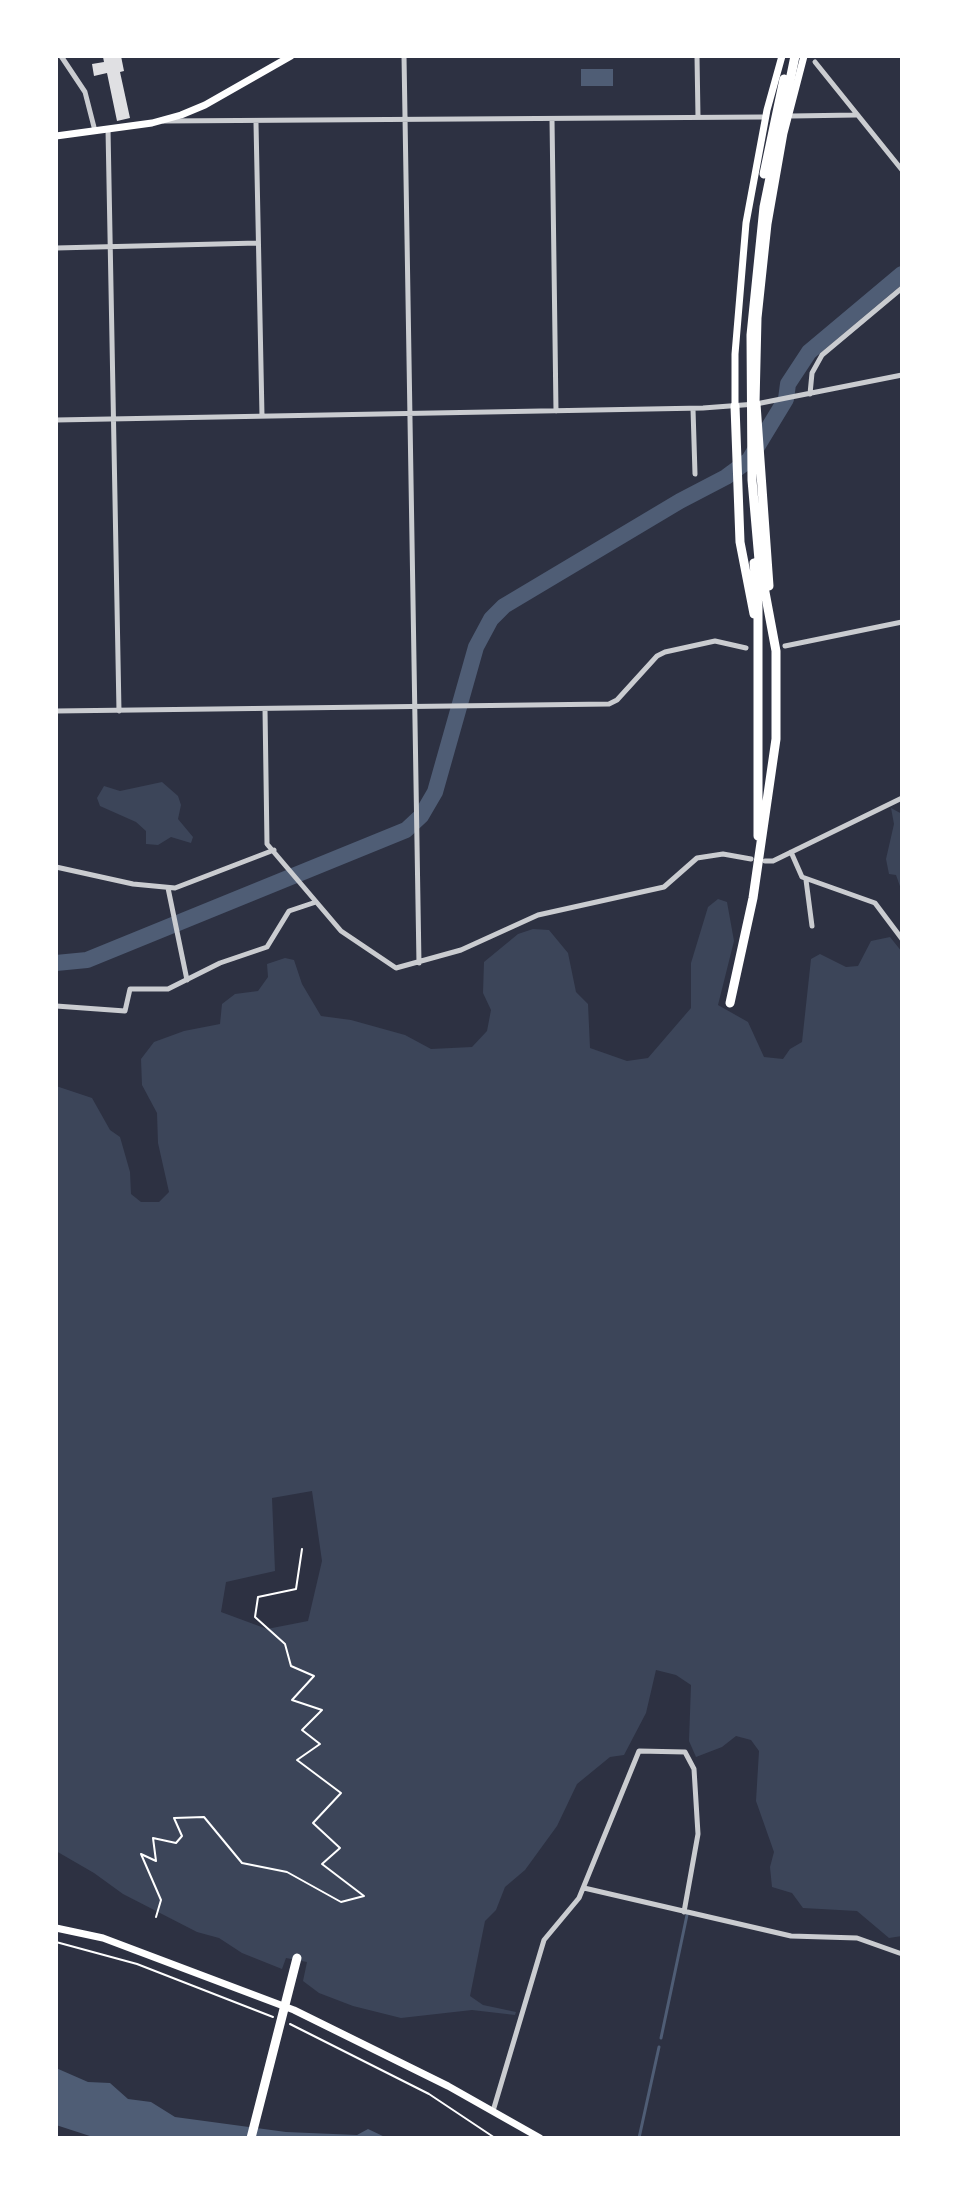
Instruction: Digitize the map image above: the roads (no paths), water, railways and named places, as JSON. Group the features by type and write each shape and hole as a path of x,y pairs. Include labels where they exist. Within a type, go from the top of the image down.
{"highway":[{"path":"756,404 757,422 750,478 742,563 758,633 757,847 727,1002 753,898 776,739 777,660 750,478 747,388 757,252 792,56"},
{"path":"735,406 736,437 750,478"},
{"path":"254,2138 299,1961"}],"main road":[{"path":"56,136 162,121 205,105 291,56"},
{"path":"735,406 737,313 746,223 767,110 782,56"},
{"path":"756,404 758,318 770,210 804,56"},
{"path":"56,1928 103,1938 294,2010 540,2138"}],"street":[{"path":"61,56 85,92 95,131"},
{"path":"404,56 414,811 419,963"},
{"path":"697,56 698,117"},
{"path":"815,62 902,170"},
{"path":"792,116 857,115"},
{"path":"162,121 256,123 762,117"},
{"path":"552,119 556,411"},
{"path":"256,123 262,416"},
{"path":"108,129 119,711"},
{"path":"56,248 258,243"},
{"path":"810,394 812,373 822,355 902,288"},
{"path":"56,420 693,409 756,404 902,375"},
{"path":"693,409 695,474"},
{"path":"785,646 902,622"},
{"path":"56,711 609,704 617,700 657,656 665,652 715,641 746,648"},
{"path":"265,709 266,837 341,931 390,966 402,968 461,950 527,918 664,887 697,858 723,854 751,859"},
{"path":"765,861 773,861 902,798"},
{"path":"56,867 168,888 194,883 274,850"},
{"path":"791,852 806,879 812,926"},
{"path":"806,879 875,903 902,939"},
{"path":"168,888 187,980"},
{"path":"56,1006 121,1012 127,1008 130,989 165,990 220,963 269,946 289,911 316,902"},
{"path":"493,2111 544,1940 553,1926 570,1913 584,1888 638,1752 685,1752 694,1769 698,1834 684,1912"},
{"path":"584,1888 791,1936 857,1938 902,1954"}],"waterway":[{"path":"56,963 87,960 406,830 421,816 435,792 476,647 491,619 504,606 726,477 749,460 786,399 788,384 809,352 902,274"},
{"path":"661,2038 687,1915"},
{"path":"639,2138 659,2047"}]}
